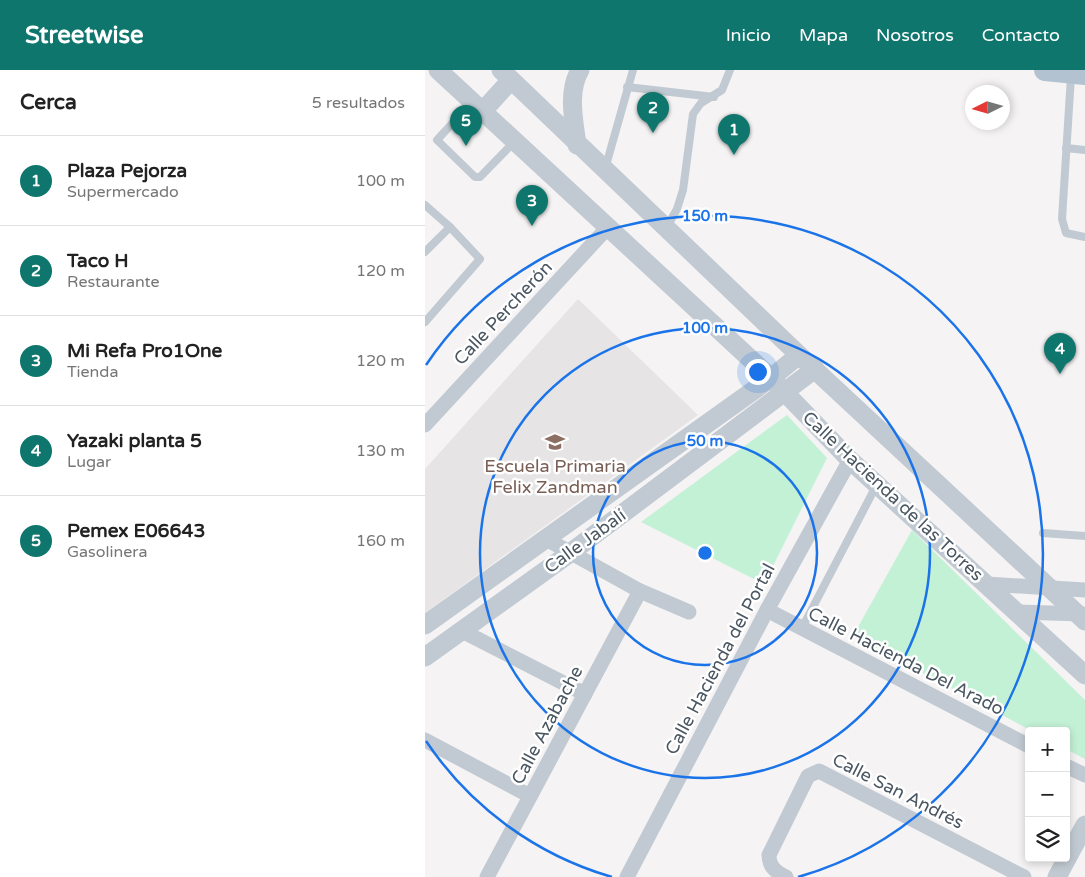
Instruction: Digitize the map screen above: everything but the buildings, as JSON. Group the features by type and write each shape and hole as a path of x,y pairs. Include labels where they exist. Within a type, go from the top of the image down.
{"main road":[{"path":"1045,70 1078,73"}],"street":[{"name":"Calle Hacienda de las Torres","path":"438,70 609,226 771,378 850,460 1085,675"},
{"path":"577,145 572,110 573,88 580,70"},
{"path":"477,107 506,75 577,145 799,355 1082,616"},
{"name":"Calle Percherón","path":"425,425 609,226"},
{"name":"Calle Jabalí","path":"425,625 771,378 799,355"},
{"name":"Calle Jabalí","path":"425,657 786,394 815,369"},
{"name":"Calle Hacienda del Portal","path":"627,877 767,610 850,460"},
{"path":"546,539 641,591 689,612"},
{"path":"987,584 1085,590"},
{"name":"Calle Azabache","path":"487,877 641,591"},
{"name":"Calle Hacienda Del Arado","path":"767,610 1025,744"},
{"path":"1017,612 1082,616"},
{"path":"462,631 585,694"},
{"path":"425,740 530,796"},
{"path":"1070,768 1085,775"},
{"name":"Calle San Andrés","path":"786,877 772,868 769,855 808,776 819,771 1024,877"},
{"path":"1057,877 1085,825"}],"lane":[{"path":"605,171 633,70"},
{"path":"666,228 677,209 683,190 693,114 701,103 714,97 724,86 730,70"},
{"path":"1078,73 1066,148 1063,227 1066,233 1085,237"},
{"path":"627,88 714,97"},
{"path":"477,107 437,140 475,177 480,177 515,141"},
{"path":"1066,148 1085,150"},
{"path":"425,205 479,257 479,261 425,322"},
{"path":"425,252 450,227"},
{"path":"802,628 877,485"},
{"path":"1043,533 1085,536"}],"shaded area":[{"name":"Escuela Primaria Felix Zandman","path":"578,299 698,415 425,613 425,469"}],"green space":[{"path":"787,415 827,458 764,584 641,522"},
{"path":"912,530 1085,700 1085,759 1070,751 1070,727 1025,727 853,636"}],"place":[{"name":"Taco H","path":"653,133"},
{"name":"Pemex E06643","path":"466,146"},
{"name":"Plaza Pejorza","path":"734,155"},
{"name":"Mi Refa Pro1One","path":"532,226"},
{"name":"Yazaki planta 5","path":"1060,374"},
{"name":"Escuela Primaria Felix Zandman","path":"555,442"}]}
